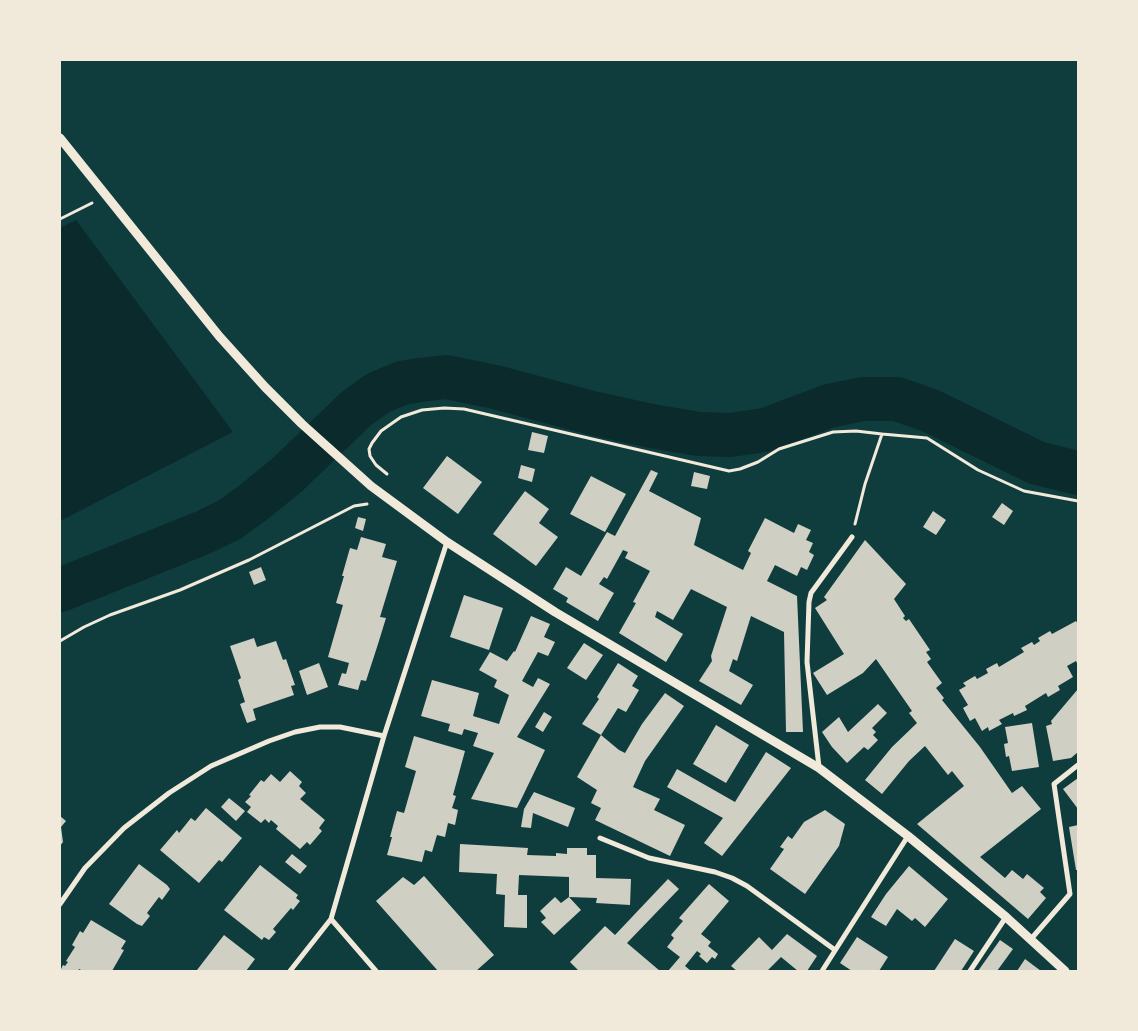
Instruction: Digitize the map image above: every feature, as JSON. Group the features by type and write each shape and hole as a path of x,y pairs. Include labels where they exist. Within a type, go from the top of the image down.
{"street":[{"path":"60,138 219,336 275,398 371,486 448,542 555,612 819,768 908,836 1006,917 1066,971"},
{"path":"819,768 807,662 809,602 811,593 852,537"},
{"path":"290,971 331,919 384,736 448,542"},
{"path":"60,904 85,868 124,828 169,793 212,766 269,740 294,732 320,727 357,729 384,736"},
{"path":"1031,939 1070,894 1054,784 1078,765"},
{"path":"822,971 908,836"},
{"path":"600,838 649,858 715,872 732,878 747,886 835,950"},
{"path":"970,971 1006,917"},
{"path":"331,919 376,971"}],"path":[{"path":"60,219 106,196"},
{"path":"60,641 110,615 180,590 250,560 354,506 387,498 398,483 376,465 370,456 370,449 381,431 401,417 422,410 464,409 729,471 758,462 779,449 833,432 856,430 926,438 978,470 1024,491 1078,501"},
{"path":"852,537 864,484 882,434"}],"water":[{"path":"76,220 233,432 60,521 60,228"}],"building":[{"path":"532,432 548,436 544,453 528,450"},
{"path":"447,456 482,482 458,514 423,488"},
{"path":"521,465 535,469 532,482 518,478"},
{"path":"651,470 658,473 649,491 701,518 694,545 743,570 751,553 748,551 765,518 794,533 798,524 811,530 806,540 813,543 809,552 814,555 807,570 801,567 797,576 775,565 767,581 797,596 803,732 786,732 784,632 751,616 737,661 733,659 729,671 753,685 741,705 699,681 712,661 711,656 727,607 691,589 673,620 657,611 655,617 683,634 666,662 619,633 636,603 633,602 650,571 625,558 628,552 623,550 607,579 604,577 599,584 614,593 598,621 566,602 568,598 553,589 566,567 581,576 607,532 615,536"},
{"path":"694,472 710,476 707,489 691,486"},
{"path":"591,476 626,494 605,532 570,514"},
{"path":"525,491 549,509 539,523 558,537 536,566 493,534"},
{"path":"1002,503 1013,511 1004,525 992,517"},
{"path":"933,511 946,520 936,535 923,527"},
{"path":"358,517 366,519 363,531 355,528"},
{"path":"361,537 386,544 382,557 397,561 380,617 386,618 366,681 361,680 358,690 338,685 342,673 346,674 349,663 328,657 343,605 336,603 344,576 342,576 350,548 357,550"},
{"path":"865,540 906,584 894,599 905,616 903,618 906,621 909,619 930,650 926,652 931,659 927,662 942,683 936,688 944,698 942,700 980,747 1012,793 1022,786 1041,809 980,857 1005,878 1012,870 1023,879 1027,874 1044,888 1040,892 1046,898 1028,919 917,824 964,786 952,771 948,775 925,746 909,761 882,794 865,780 892,747 917,723 909,713 912,711 876,659 863,673 827,695 813,673 844,654 815,608 827,600 824,597"},
{"path":"261,567 266,580 254,585 249,572"},
{"path":"464,595 503,608 489,650 450,637"},
{"path":"531,616 550,624 544,637 555,642 548,656 538,652 522,681 533,687 538,678 550,684 517,737 545,750 517,808 471,799 494,753 473,746 478,733 464,729 462,735 448,731 450,724 421,716 432,680 479,693 473,716 499,724 509,695 494,687 497,680 479,670 490,652 507,661 515,652"},
{"path":"1076,621 1078,624 1078,665 1076,661 1067,666 1073,677 1058,686 1060,690 1048,697 1046,693 1025,706 1027,710 1014,716 1013,713 999,720 1002,724 989,731 988,727 982,731 975,718 970,721 963,708 968,705 959,690 966,686 963,683 975,676 977,679 988,673 986,669 997,663 999,667 1024,652 1021,648 1032,642 1034,645 1040,641 1038,638 1050,631 1052,634"},
{"path":"254,638 257,647 276,641 283,660 286,659 295,685 291,686 294,695 253,709 256,720 247,723 240,704 245,702 238,680 241,678 230,646"},
{"path":"584,643 603,655 586,680 567,668"},
{"path":"319,663 328,687 307,695 299,671"},
{"path":"618,663 638,676 632,686 639,690 626,712 618,708 601,735 582,724 599,699 597,697"},
{"path":"1078,689 1078,752 1071,758 1053,761 1046,726 1052,724 1051,721"},
{"path":"665,693 684,706 645,761 633,787 660,799 654,810 685,825 670,856 595,820 601,808 591,803 597,790 577,777 601,735 625,753 642,724"},
{"path":"878,704 887,713 872,728 876,732 873,735 878,740 868,750 864,747 847,763 832,747 822,732 839,717 848,732"},
{"path":"544,712 552,717 543,732 535,727"},
{"path":"1032,723 1039,767 1012,771 1009,756 1006,757 1004,744 1008,743 1005,727"},
{"path":"716,725 749,745 726,783 693,764"},
{"path":"414,736 465,751 453,795 456,796 452,808 458,810 455,825 448,823 445,837 437,835 432,852 425,850 422,862 387,855 397,811 404,813 416,771 405,767"},
{"path":"766,752 791,768 722,856 704,843 723,818 667,787 677,769 735,802"},
{"path":"290,771 302,782 299,786 306,793 300,799 325,820 319,828 322,831 310,845 307,842 300,849 276,829 278,826 271,820 269,823 265,819 261,823 247,812 251,807 245,802 261,780 264,782 271,774 280,782"},
{"path":"1078,778 1078,809 1063,789"},
{"path":"534,792 575,808 568,827 533,813 531,828 521,827 524,809"},
{"path":"229,798 245,811 236,821 221,807"},
{"path":"206,808 242,838 222,862 219,860 199,883 160,850 177,830 179,833 191,818 195,821"},
{"path":"825,810 845,824 839,846 805,894 770,869 784,849 780,847 788,836 792,839 804,822"},
{"path":"60,816 66,821 61,827 63,842 60,846"},
{"path":"1078,825 1078,870 1076,870 1069,827"},
{"path":"460,844 528,848 527,855 556,856 556,853 567,854 567,848 587,848 587,855 596,855 596,878 631,879 630,905 596,903 597,898 569,897 569,877 519,875 518,895 527,895 527,928 504,927 505,895 496,894 497,874 459,872"},
{"path":"292,854 307,866 300,874 285,862"},
{"path":"139,864 170,889 162,900 159,897 147,913 150,916 142,926 109,904"},
{"path":"260,865 298,895 296,898 300,901 293,910 291,908 273,929 276,932 269,940 264,937 262,940 224,910"},
{"path":"909,866 948,899 925,927 915,918 912,921 897,909 886,926 871,917 886,894"},
{"path":"424,876 494,955 476,971 438,971 376,901 403,877 414,885"},
{"path":"668,879 679,889 627,943 660,971 579,971 570,962 605,926 615,935"},
{"path":"709,884 729,901 701,934 711,942 708,946 718,954 715,959 712,957 707,963 699,956 701,954 697,951 685,966 691,971 668,971 680,957 667,947 674,938 671,935 683,921 679,918"},
{"path":"555,897 561,903 569,897 581,910 554,935 541,922 546,918 540,911"},
{"path":"91,920 126,941 121,949 124,950 112,971 83,971 79,969 78,971 60,971 63,965 65,966 68,962 66,961 75,947 72,945 80,931 83,933"},
{"path":"787,934 817,956 807,971 798,971 781,957 767,971 737,971 731,966 759,937 772,950"},
{"path":"224,935 255,959 246,971 198,971 197,970"},
{"path":"857,937 888,957 879,971 852,971 840,963"},
{"path":"955,939 974,951 961,971 934,971"},
{"path":"1000,940 1013,949 997,971 978,971"},
{"path":"1025,959 1041,971 1017,971"}],"waterway":[{"path":"60,590 202,533 229,520 287,475 357,408 378,393 402,383 446,377 495,387 592,413 699,434 730,435 765,430 829,406 863,399 897,399 931,411 1037,463 1078,473"}]}
